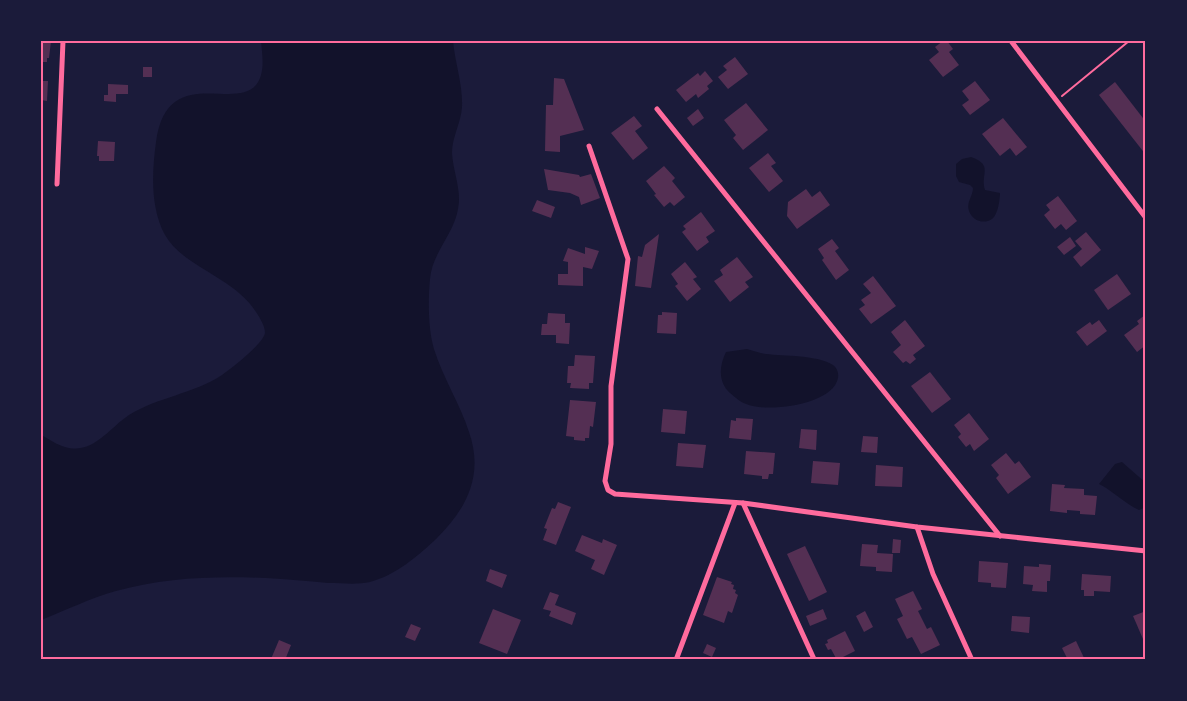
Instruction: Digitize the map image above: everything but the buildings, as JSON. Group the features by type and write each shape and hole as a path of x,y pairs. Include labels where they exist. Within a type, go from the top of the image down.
{"street":[{"path":"57,184 63,41"},
{"path":"1011,41 1146,218"},
{"path":"657,109 1000,536"},
{"path":"589,146 628,259 611,386 611,444 605,481 608,490 615,494 735,503 916,527 1146,551"},
{"path":"676,660 735,503"},
{"path":"742,504 814,659"},
{"path":"916,527 933,574 972,660"}],"path":[{"path":"1057,100 1128,41"}],"shaded area":[{"path":"261,41 453,41 462,99 461,113 453,141 452,153 459,202 456,218 432,270 429,287 429,314 434,349 469,432 473,448 475,462 470,490 457,515 430,545 398,570 380,579 355,584 274,578 228,577 172,580 135,586 107,594 41,620 41,435 65,447 84,447 92,444 129,415 140,409 199,387 222,375 253,349 265,333 261,319 247,300 184,256 173,246 160,224 153,189 156,142 163,116 176,101 191,95 241,93 253,88 262,71"},
{"path":"971,157 982,163 984,167 985,190 1000,193 996,214 992,219 985,222 978,221 970,214 968,205 973,188 970,185 959,182 956,176 956,164 962,159"},
{"path":"747,349 766,354 819,359 836,368 838,378 833,387 824,395 798,404 769,408 746,404 726,389 723,384 721,368 726,352"},
{"path":"1122,462 1146,483 1146,507 1139,510 1099,484 1115,464"}]}
